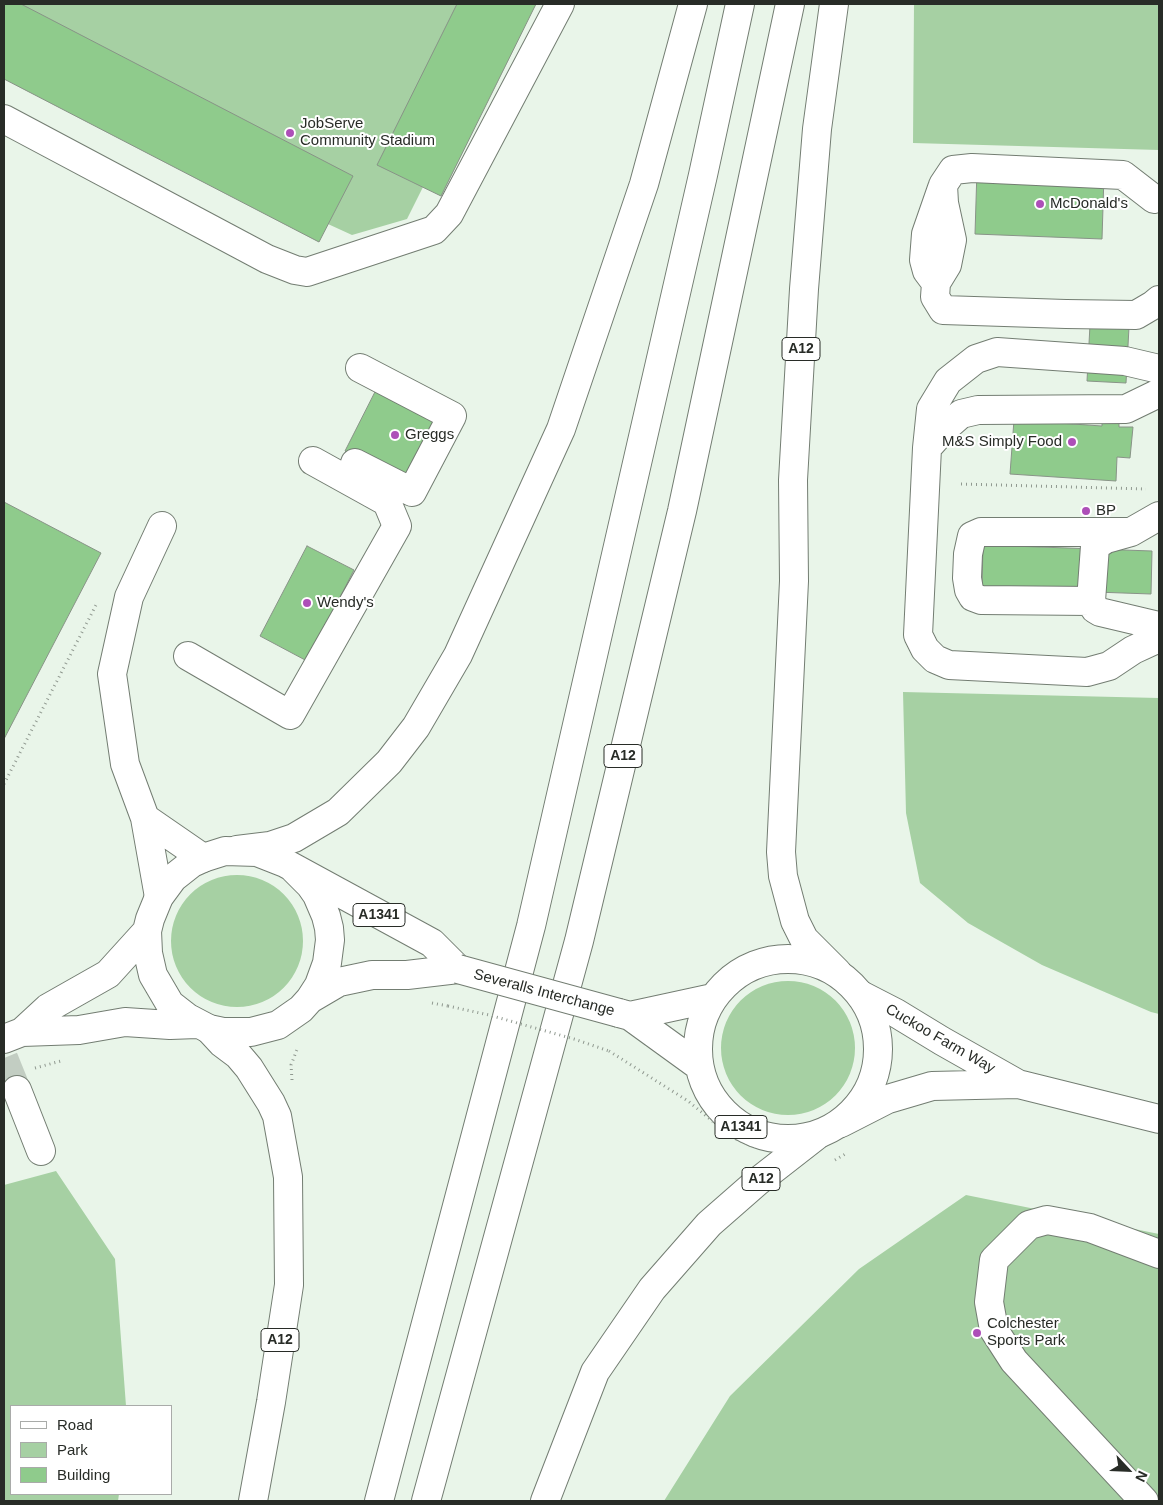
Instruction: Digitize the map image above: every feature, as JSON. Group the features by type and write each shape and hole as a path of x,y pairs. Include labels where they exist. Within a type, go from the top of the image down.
{"main road":[{"path":"4,119 267,259 295,270 307,272 434,230 449,214 560,4"},
{"path":"237,850 270,846 294,838 338,812 376,776 400,748 416,726 458,656 561,429 644,184 693,4"},
{"path":"380,1501 531,926 701,185 740,4"},
{"name":"A12","path":"426,1501 581,932 682,511 790,4"},
{"name":"A12","path":"834,4 817,129 804,299 793,480 794,581 781,852 783,876 795,921 804,939 837,972"},
{"path":"1154,199 1123,175 972,168 953,170 943,185 944,203 952,240 947,265 936,283 935,297 943,310 1136,315 1159,300"},
{"path":"1159,369 1125,361 997,352 976,359 948,380 931,409 927,448 918,635 925,648 935,659 949,665 1087,672 1109,666 1133,650 1159,638"},
{"path":"188,656 290,715 397,526 387,502 317,453 412,492 452,416 360,368"},
{"path":"927,448 961,414 978,410 1126,409 1159,393"},
{"path":"1159,516 1131,532 1106,539 1095,546 1091,602 1100,612 1159,626"},
{"path":"159,896 145,818 125,764 112,674 129,597 162,526"},
{"path":"1091,602 981,600 973,596 969,590 967,578 968,554 972,536 981,532 1131,532"},
{"path":"145,818 202,858"},
{"name":"Severalls Interchange","path":"294,869 317,895 329,928 330,940 327,963 319,985 310,998 290,1017 278,1025 264,1030 236,1033 223,1032 203,1026 188,1018 170,1004 158,985 150,964 147,930 150,919 159,896 173,878 192,863 225,851 237,850 267,855 294,869 432,943 458,969"},
{"name":"A1341","path":"13,1036 48,1008 108,974 147,930"},
{"name":"A1341","path":"784,958 811,961 837,972 861,995 876,1027 878,1063 866,1097 841,1123 816,1136 788,1140 761,1136 738,1126 715,1103 706,1089 698,1066 699,1030 713,998 732,978 756,964 784,958"},
{"name":"Severalls Interchange","path":"310,998 339,982 372,975 407,975 458,969 625,1014 698,1066"},
{"name":"Cuckoo Farm Way","path":"861,995 1018,1084"},
{"name":"Severalls Interchange","path":"625,1014 713,998"},
{"name":"A1341","path":"13,1036 79,1030 125,1022 203,1026"},
{"name":"A12","path":"203,1026 238,1055 249,1068 271,1103 277,1116 288,1177 289,1285 271,1402 252,1501"},
{"path":"24,1079 41,1151"},
{"name":"Cuckoo Farm Way","path":"841,1123 888,1099 932,1086 1018,1084 1159,1119"},
{"name":"A12","path":"545,1501 595,1372 652,1289 709,1224 757,1182 816,1136"},
{"path":"1144,1501 1014,1362 994,1330 989,1302 994,1260 1029,1225 1047,1220 1090,1228 1159,1254"}],"path":[{"path":"961,484 1149,490"},
{"path":"4,784 103,590 129,597"},
{"path":"430,1003 489,1015 609,1051 688,1101 733,1138 761,1149"},
{"path":"292,1088 291,1065 299,1044"},
{"path":"24,1079 70,1059"},
{"path":"835,1160 851,1150"}],"green space":[{"name":"JobServe Community Stadium","path":"4,4 536,4 441,196 423,187 407,219 352,235 328,224 319,242 4,79"},
{"path":"914,4 1159,4 1159,150 913,143"},
{"path":"903,692 1159,698 1159,1014 1042,965 968,923 920,883 906,813"},
{"path":"237,875 250,876 262,880 284,894 298,916 302,928 302,954 298,966 284,988 262,1002 250,1006 237,1007 224,1006 212,1002 190,988 176,966 172,954 171,941 172,928 176,916 190,894 212,880 224,876"},
{"path":"788,981 814,986 825,992 835,1001 844,1011 850,1022 855,1048 850,1074 844,1085 835,1095 825,1104 814,1110 788,1115 762,1110 751,1104 741,1095 732,1085 726,1074 721,1048 726,1022 732,1011 741,1001 751,992 762,986"},
{"path":"56,1171 115,1259 126,1405 10,1405 10,1495 119,1495 118,1501 4,1501 4,1185"},
{"name":"Colchester Sports Park","path":"966,1195 1159,1234 1159,1501 664,1501 730,1396 859,1269"}],"building":[{"path":"4,4 21,4 353,176 319,242 4,79"},
{"path":"457,4 536,4 441,196 377,165"},
{"name":"McDonald's","path":"977,170 1104,175 1102,239 975,234"},
{"path":"1090,325 1129,327 1126,383 1087,381"},
{"name":"Greggs","path":"379,384 445,419 411,485 345,451"},
{"name":"M&S Simply Food","path":"1014,420 1102,426 1102,420 1119,421 1119,427 1133,427 1130,458 1117,457 1116,481 1010,474"},
{"path":"4,502 101,553 4,739"},
{"path":"983,545 1152,551 1151,594 982,588"},
{"name":"Wendy's","path":"307,546 354,570 307,661 260,636"}],"tunnel":[{"path":"4,1058 17,1090"}],"place":[{"name":"JobServe Community Stadium","path":"290,133"},
{"name":"McDonald's","path":"1040,204"},
{"name":"Greggs","path":"395,435"},
{"name":"M&S Simply Food","path":"1072,442"},
{"name":"BP","path":"1086,511"},
{"name":"Wendy's","path":"307,603"},
{"name":"Colchester Sports Park","path":"977,1333"}]}
